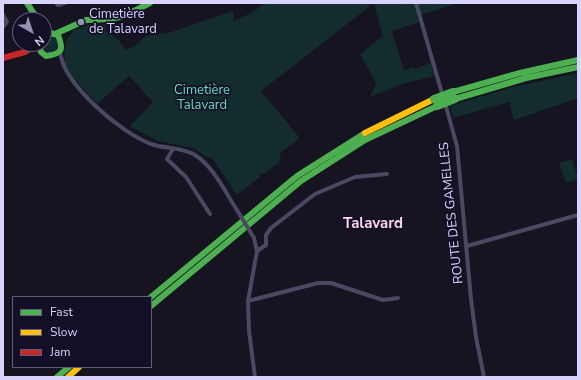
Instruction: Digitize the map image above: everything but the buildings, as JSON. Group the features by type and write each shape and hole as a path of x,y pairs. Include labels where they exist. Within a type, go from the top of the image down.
{"main road":[{"path":"26,3 32,12"},
{"path":"52,31 91,19 110,19 124,16 150,3"},
{"path":"43,52 46,56 56,54 62,48 61,40 73,25"},
{"path":"52,34 61,40"},
{"path":"3,58 25,52"},
{"path":"3,63 12,56"},
{"path":"152,296 297,176 360,135 436,103 513,74 578,60"},
{"path":"454,96 578,67"},
{"path":"152,305 277,200 307,177 365,140 436,103"},
{"path":"57,377 68,368"},
{"path":"68,377 78,368"}],"street":[{"path":"56,3 58,5 65,3"},
{"name":"ROUTE DES GAMELLES","path":"416,3 457,146 476,337 484,377"},
{"path":"3,15 7,22 3,27"},
{"path":"56,54 78,88 99,109 127,130 149,143 194,154 202,160 237,210 254,238 258,251 248,301 248,331 255,377"},
{"path":"56,54 61,63"},
{"path":"173,149 167,159 186,177 210,214"},
{"path":"258,251 266,245 266,235 271,228 315,194 355,177 387,174"},
{"path":"467,246 578,215"},
{"path":"248,301 318,283 331,283 383,300 398,298"}],"green space":[{"name":"Cimetière Talavard","path":"265,3 374,3 261,91 299,137 298,140 281,152 279,163 265,173 260,174 260,177 237,195 212,158 207,157 193,148 158,141 130,126 151,104 152,101 129,76 97,104 73,77 65,64 64,54 67,39 74,30 88,25 106,24 106,31 118,39 125,50 133,47 146,36 171,32 233,11 234,21 253,12"},
{"path":"374,3 459,3 417,16 419,22 392,31 404,70 412,67 414,69 431,63 434,76 402,84 370,97 376,83 360,54 383,36"},
{"path":"52,37 57,39 59,45 57,51 51,53 48,52 52,52"},
{"path":"578,73 578,98 576,99 514,120 509,102 453,118 450,106 513,87"},
{"path":"572,159 578,179 566,183 559,163"}],"traffic: fast":[{"path":"27,3 33,12"},
{"path":"55,34 86,20 111,19 124,16 150,3"},
{"path":"41,52 46,56 55,54 60,50 61,44 58,35 52,34"},
{"path":"453,92 520,73 578,60"},
{"path":"455,99 526,78 578,67"},
{"path":"434,99 453,92"},
{"path":"437,106 455,99"},
{"path":"152,305 301,181 365,140 437,106"},
{"path":"152,296 297,176 365,133"},
{"path":"57,377 68,368"}],"traffic: slow":[{"path":"365,133 434,99"},
{"path":"68,377 78,368"}],"traffic: jam":[{"path":"3,58 25,52"}],"place":[{"name":"Cimetière de Talavard","path":"81,22"}],"district":[{"name":"Talavard","path":"373,224"}]}
